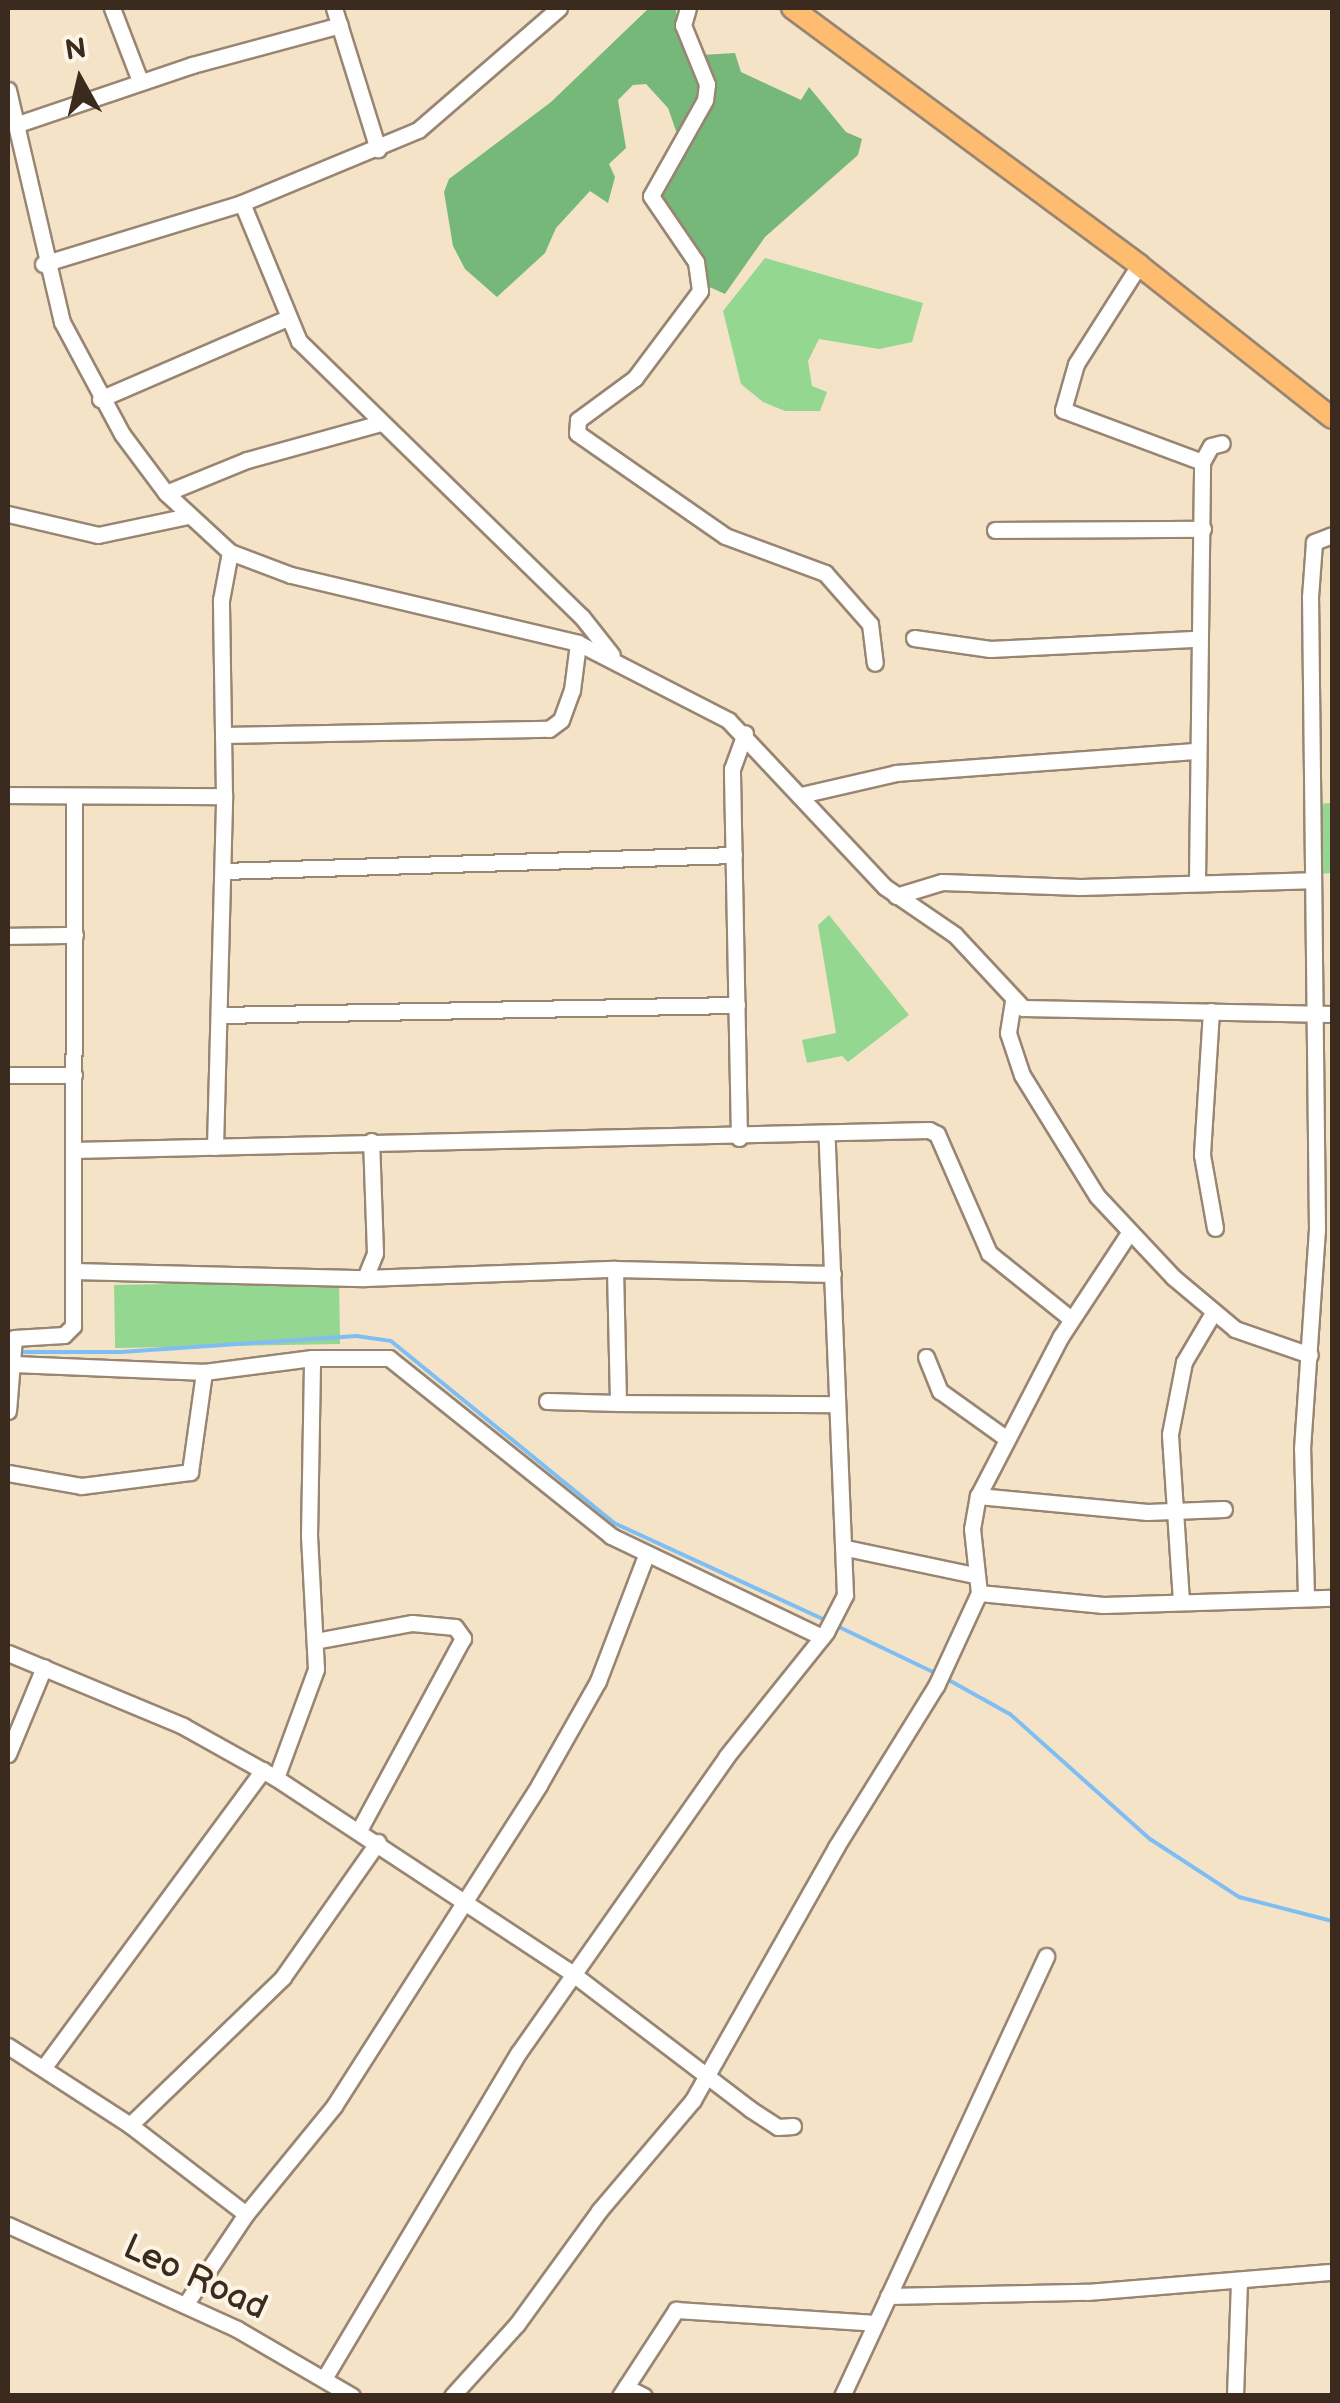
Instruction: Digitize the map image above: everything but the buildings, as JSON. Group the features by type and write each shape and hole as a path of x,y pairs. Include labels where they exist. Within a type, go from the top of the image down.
{"main road":[{"path":"792,8 1139,265 1332,418"}],"street":[{"path":"112,8 140,81"},
{"path":"334,8 378,150"},
{"path":"44,264 242,203 378,150 418,130 559,8"},
{"path":"688,8 682,25 707,84 705,100 651,196 696,262 700,292 635,378 578,420 576,433 725,536 825,573 870,624 876,663"},
{"path":"15,125 140,81 340,25"},
{"path":"8,90 44,264 62,322 100,399 166,493 230,552 308,580 578,643 614,658 745,732 896,896 955,934 1013,1001 1044,1012 1332,1014"},
{"path":"242,203 285,319 377,424 582,617 614,658"},
{"path":"1139,265 1076,364 1063,410 1202,462"},
{"path":"100,399 285,319"},
{"path":"166,493 248,460 377,424"},
{"path":"1197,880 1202,462 1211,446 1222,443"},
{"path":"8,514 98,535 188,516"},
{"path":"995,530 1203,529"},
{"path":"1306,1597 1302,1462 1318,1230 1310,1013 1310,597 1314,542 1332,535"},
{"path":"215,1147 224,796 221,600 230,552"},
{"path":"914,638 990,649 1198,640"},
{"path":"223,734 548,728 561,720 572,690 578,643"},
{"path":"740,1138 732,769 745,732"},
{"path":"801,796 896,773 1197,751"},
{"path":"8,795 224,796"},
{"path":"8,1412 16,1336 70,1332 74,797"},
{"path":"223,871 734,856"},
{"path":"896,896 942,882 1080,887 1197,880 1312,880"},
{"path":"8,936 75,935"},
{"path":"1013,1001 1008,1033 1022,1075 1097,1196 1129,1233 1214,1313 1250,1338 1310,1355"},
{"path":"219,1016 737,1005"},
{"path":"1210,1012 1202,1155 1215,1228"},
{"path":"8,1075 74,1074"},
{"path":"74,1150 370,1140 827,1137 883,1130 937,1134 989,1253 1071,1319"},
{"path":"325,2377 472,2127 573,1974 726,1757 827,1630 846,1595 827,1137"},
{"path":"365,1278 375,1254 370,1140"},
{"path":"452,2396 670,2131 940,1680 978,1593 974,1575 978,1496 1071,1319 1129,1233"},
{"path":"375,1254 401,1278"},
{"path":"72,1271 365,1278 615,1269 832,1274"},
{"path":"615,1269 618,1402"},
{"path":"1181,1601 1169,1454 1180,1375 1214,1313"},
{"path":"12,1354 204,1372 312,1358 376,1355 402,1364 567,1501 646,1555 827,1630"},
{"path":"926,1357 940,1391 1007,1438"},
{"path":"44,2067 269,1774 314,1686 309,1536 312,1358"},
{"path":"8,1473 81,1486 190,1472 204,1372"},
{"path":"547,1401 836,1404"},
{"path":"978,1496 1175,1513 1224,1508"},
{"path":"846,1548 974,1575"},
{"path":"185,2304 246,2214 334,2106 465,1900 598,1681 646,1555"},
{"path":"978,1593 1103,1605 1332,1598"},
{"path":"315,1641 412,1623 455,1627 463,1638 359,1830"},
{"path":"8,1653 183,1726 269,1774 378,1842 573,1974 778,2127 793,2126"},
{"path":"8,1754 44,1667"},
{"path":"130,2125 284,1977 378,1842"},
{"path":"842,2396 1046,1956"},
{"path":"8,2046 130,2125 246,2214"},
{"name":"Leo Road","path":"8,2225 185,2304 325,2377 352,2396"},
{"path":"888,2296 1332,2272"},
{"path":"1234,2396 1238,2280"},
{"path":"644,2396 622,2391 676,2310 876,2322"}],"green space":[{"path":"649,8 676,8 677,21 701,55 735,53 741,72 801,100 809,87 846,132 862,139 858,155 765,237 725,294 696,281 689,248 656,194 665,184 656,167 669,154 685,157 668,108 646,84 633,85 618,100 626,148 609,164 615,177 608,203 590,191 556,228 545,253 497,297 465,269 453,246 444,192 449,179 551,102"},
{"path":"765,258 923,303 912,342 879,349 819,339 808,361 812,386 827,392 820,411 785,411 763,402 741,384 723,311"},
{"path":"1332,803 1332,873 1318,874 1314,804"},
{"path":"829,915 909,1015 848,1062 842,1056 807,1063 802,1040 836,1033 818,925"},
{"path":"339,1281 340,1344 115,1348 114,1285"}],"waterway":[{"path":"20,1352 121,1352 356,1336 391,1341 614,1523 829,1622"},
{"path":"837,1626 937,1674"},
{"path":"945,1678 1010,1714 1150,1839 1239,1897 1332,1921"}]}
